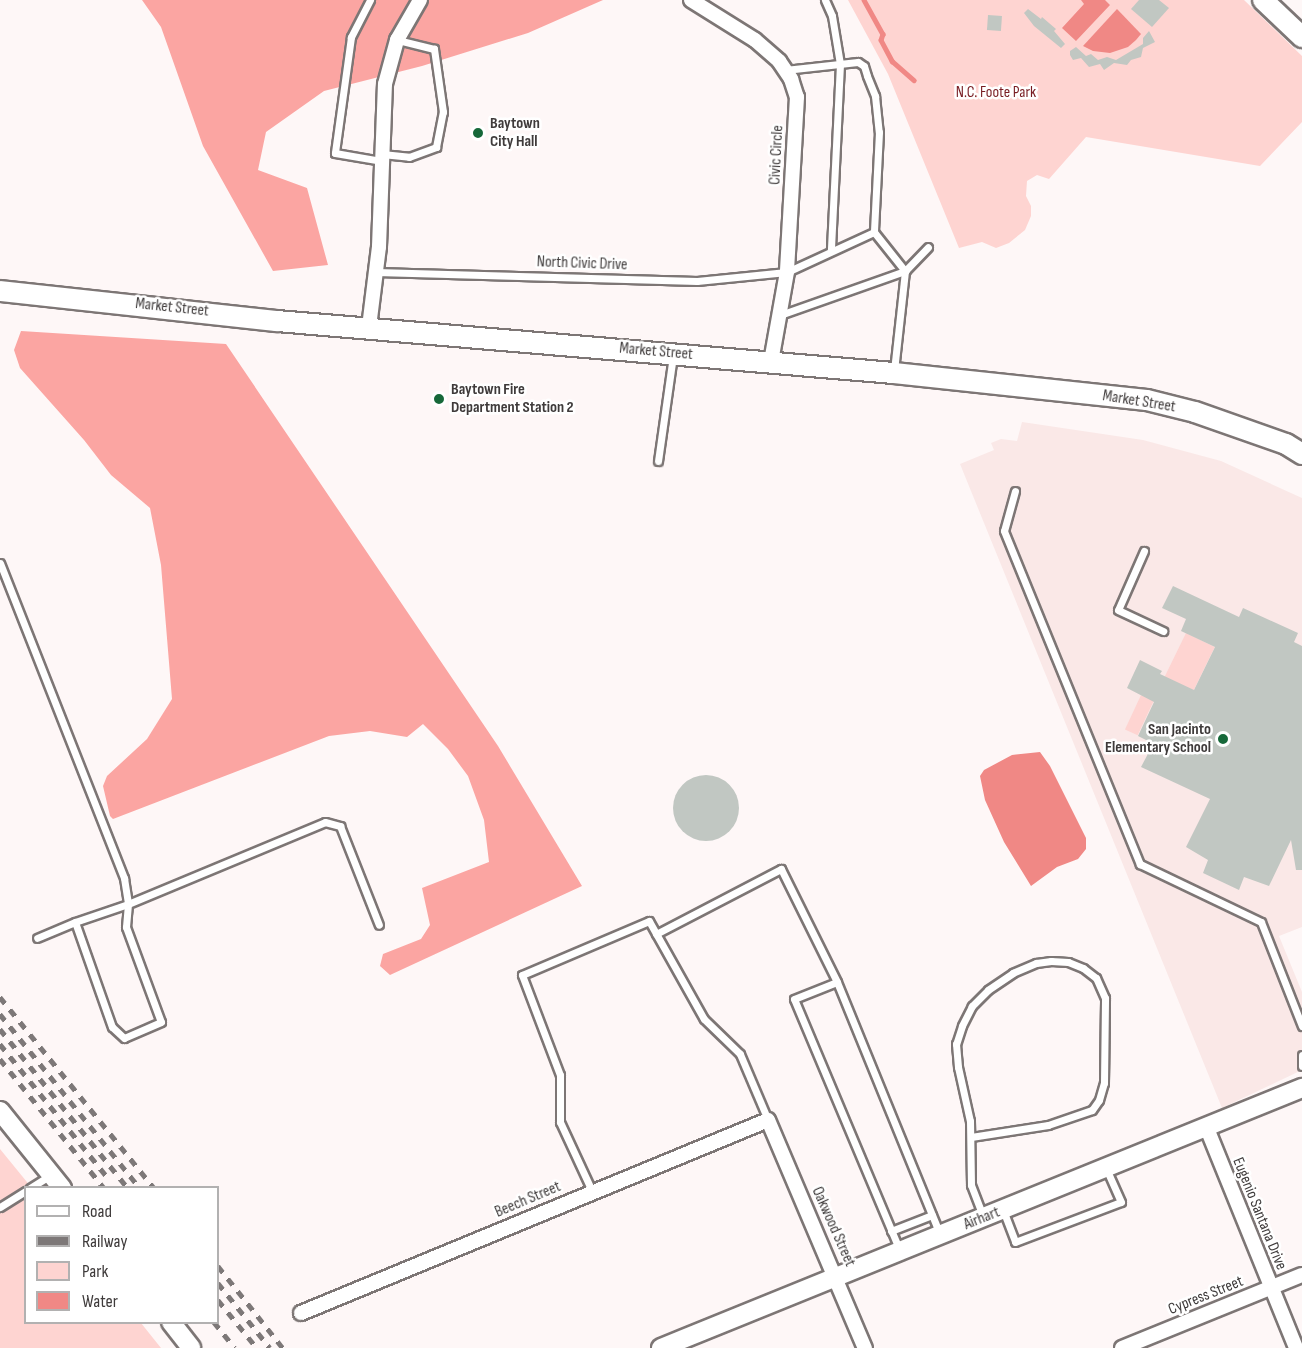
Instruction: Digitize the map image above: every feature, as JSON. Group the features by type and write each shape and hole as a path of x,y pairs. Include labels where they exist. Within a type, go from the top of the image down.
{"main road":[{"path":"1263,0 1302,37"},
{"name":"Market Street","path":"0,291 277,321 674,353 894,373 1147,400 1196,412 1286,444 1302,454"}],"street":[{"path":"369,327 376,272 385,84 397,40 420,0"},
{"name":"Civic Circle","path":"691,0 755,40 779,61 797,97 788,272 771,362"},
{"name":"Airhart","path":"661,1348 1302,1088"},
{"path":"0,1111 57,1181"},
{"name":"Beech Street","path":"301,1313 768,1120"},
{"name":"Oakwood Street","path":"768,1120 865,1348"},
{"name":"Eugenio Santana Drive","path":"1206,1126 1296,1348"},
{"name":"Cypress Street","path":"1122,1348 1302,1275"},
{"path":"172,1324 191,1348"}],"lane":[{"path":"369,0 351,37 335,153 382,158 409,157 436,147 443,112 434,49 397,40"},
{"path":"825,0 832,16 840,64 831,251"},
{"path":"785,70 858,62 864,66 875,96 879,132 874,232 905,271 894,373"},
{"path":"788,272 874,232"},
{"path":"780,315 905,271 928,247"},
{"name":"North Civic Drive","path":"376,272 697,281 788,272"},
{"path":"658,461 674,353"},
{"path":"1015,491 1004,531 1140,864 1261,922 1302,1026"},
{"path":"1144,551 1118,610 1163,632"},
{"path":"0,563 124,878 128,904 126,927 161,1022 124,1038 112,1027 75,922"},
{"path":"37,938 128,904 325,822 340,826 379,925"},
{"path":"656,934 781,869 837,982 941,1236"},
{"path":"592,1191 560,1122 560,1075 522,975 649,921 704,1019 740,1054 768,1120"},
{"path":"971,1137 1009,1133 1078,1116 1092,1110 1099,1100 1104,1083 1105,998 1096,978 1083,968 1068,962 1035,963 1012,974 988,990 972,1006 962,1026 956,1044 971,1137 971,1185 984,1218"},
{"path":"837,982 794,999 900,1252"},
{"path":"1302,1055 1302,1066"},
{"path":"1003,1210 1016,1242 1121,1202 1106,1168"},
{"path":"38,1186 57,1181"},
{"path":"0,1207 24,1192"},
{"path":"891,1231 932,1215"}],"shaded area":[{"path":"142,0 603,0 528,33 422,66 324,91 266,132 258,170 307,188 328,265 273,271 203,146 161,27"},
{"path":"21,331 226,344 498,746 582,886 390,975 380,966 383,954 421,939 430,925 422,888 489,862 484,820 468,776 448,749 423,724 407,737 370,731 329,736 113,819 110,816 103,786 107,776 147,739 172,699 161,565 150,508 111,475 84,440 20,368 14,350"},
{"path":"1022,422 1143,440 1221,461 1302,498 1302,927 1279,936 1302,992 1302,1070 1222,1108 960,464 994,450 991,443 1001,439 1017,441"}],"green space":[{"name":"N.C. Foote Park","path":"848,0 1244,0 1302,56 1302,122 1260,166 1086,137 1049,179 1037,175 1027,181 1026,196 1031,206 1031,216 1025,230 1009,243 996,248 982,242 959,248 888,74"},
{"path":"1186,633 1215,647 1193,691 1165,677"},
{"path":"1141,695 1154,701 1138,735 1125,729"},
{"path":"0,1149 30,1186 24,1186 24,1324 142,1324 161,1348 0,1348"}],"water":[{"path":"1081,0 1105,0 1110,5 1076,41 1062,28 1084,4"},
{"path":"1117,9 1141,34 1136,40 1128,47 1110,53 1093,51 1083,46"},
{"path":"1040,752 1050,766 1086,838 1086,849 1078,859 1057,867 1031,886 1004,842 985,800 980,776 984,770 1012,755"}],"building":[{"path":"1139,0 1159,0 1169,8 1152,27 1131,9"},
{"path":"1028,9 1056,29 1054,31 1065,44 1061,48 1034,26 1024,13"},
{"path":"988,15 1002,16 1001,31 987,30"},
{"path":"1149,31 1155,42 1143,48 1141,57 1131,60 1127,65 1114,63 1104,70 1100,64 1089,67 1081,58 1073,60 1070,55 1070,51 1076,47 1086,56 1091,54 1098,60 1107,57 1116,60 1143,44 1143,38"},
{"name":"San Jacinto Elementary School","path":"1173,586 1239,617 1243,608 1298,633 1294,642 1302,646 1302,870 1296,870 1291,840 1269,886 1244,877 1239,890 1203,873 1208,860 1186,847 1210,799 1141,767 1150,750 1147,748 1150,742 1138,736 1154,702 1127,688 1140,660 1162,671 1160,674 1194,690 1215,647 1181,631 1186,619 1162,608"},
{"path":"706,775 719,778 729,785 736,795 739,808 736,821 729,831 719,838 706,841 693,838 683,831 676,821 673,808 676,795 683,785 693,778"}],"waterway":[{"path":"864,0 883,34 881,40 892,61 914,80"}],"railway":[{"path":"0,997 152,1186"},
{"path":"0,1014 138,1186"},
{"path":"0,1029 126,1186"},
{"path":"0,1044 109,1179"},
{"path":"0,1059 102,1186"},
{"path":"219,1267 283,1348"},
{"path":"219,1284 270,1348"},
{"path":"219,1301 257,1348"},
{"path":"216,1324 235,1348"}],"place":[{"name":"Baytown City Hall","path":"478,133"},
{"name":"Baytown Fire Department Station 2","path":"439,399"},
{"name":"San Jacinto Elementary School","path":"1223,739"}]}
